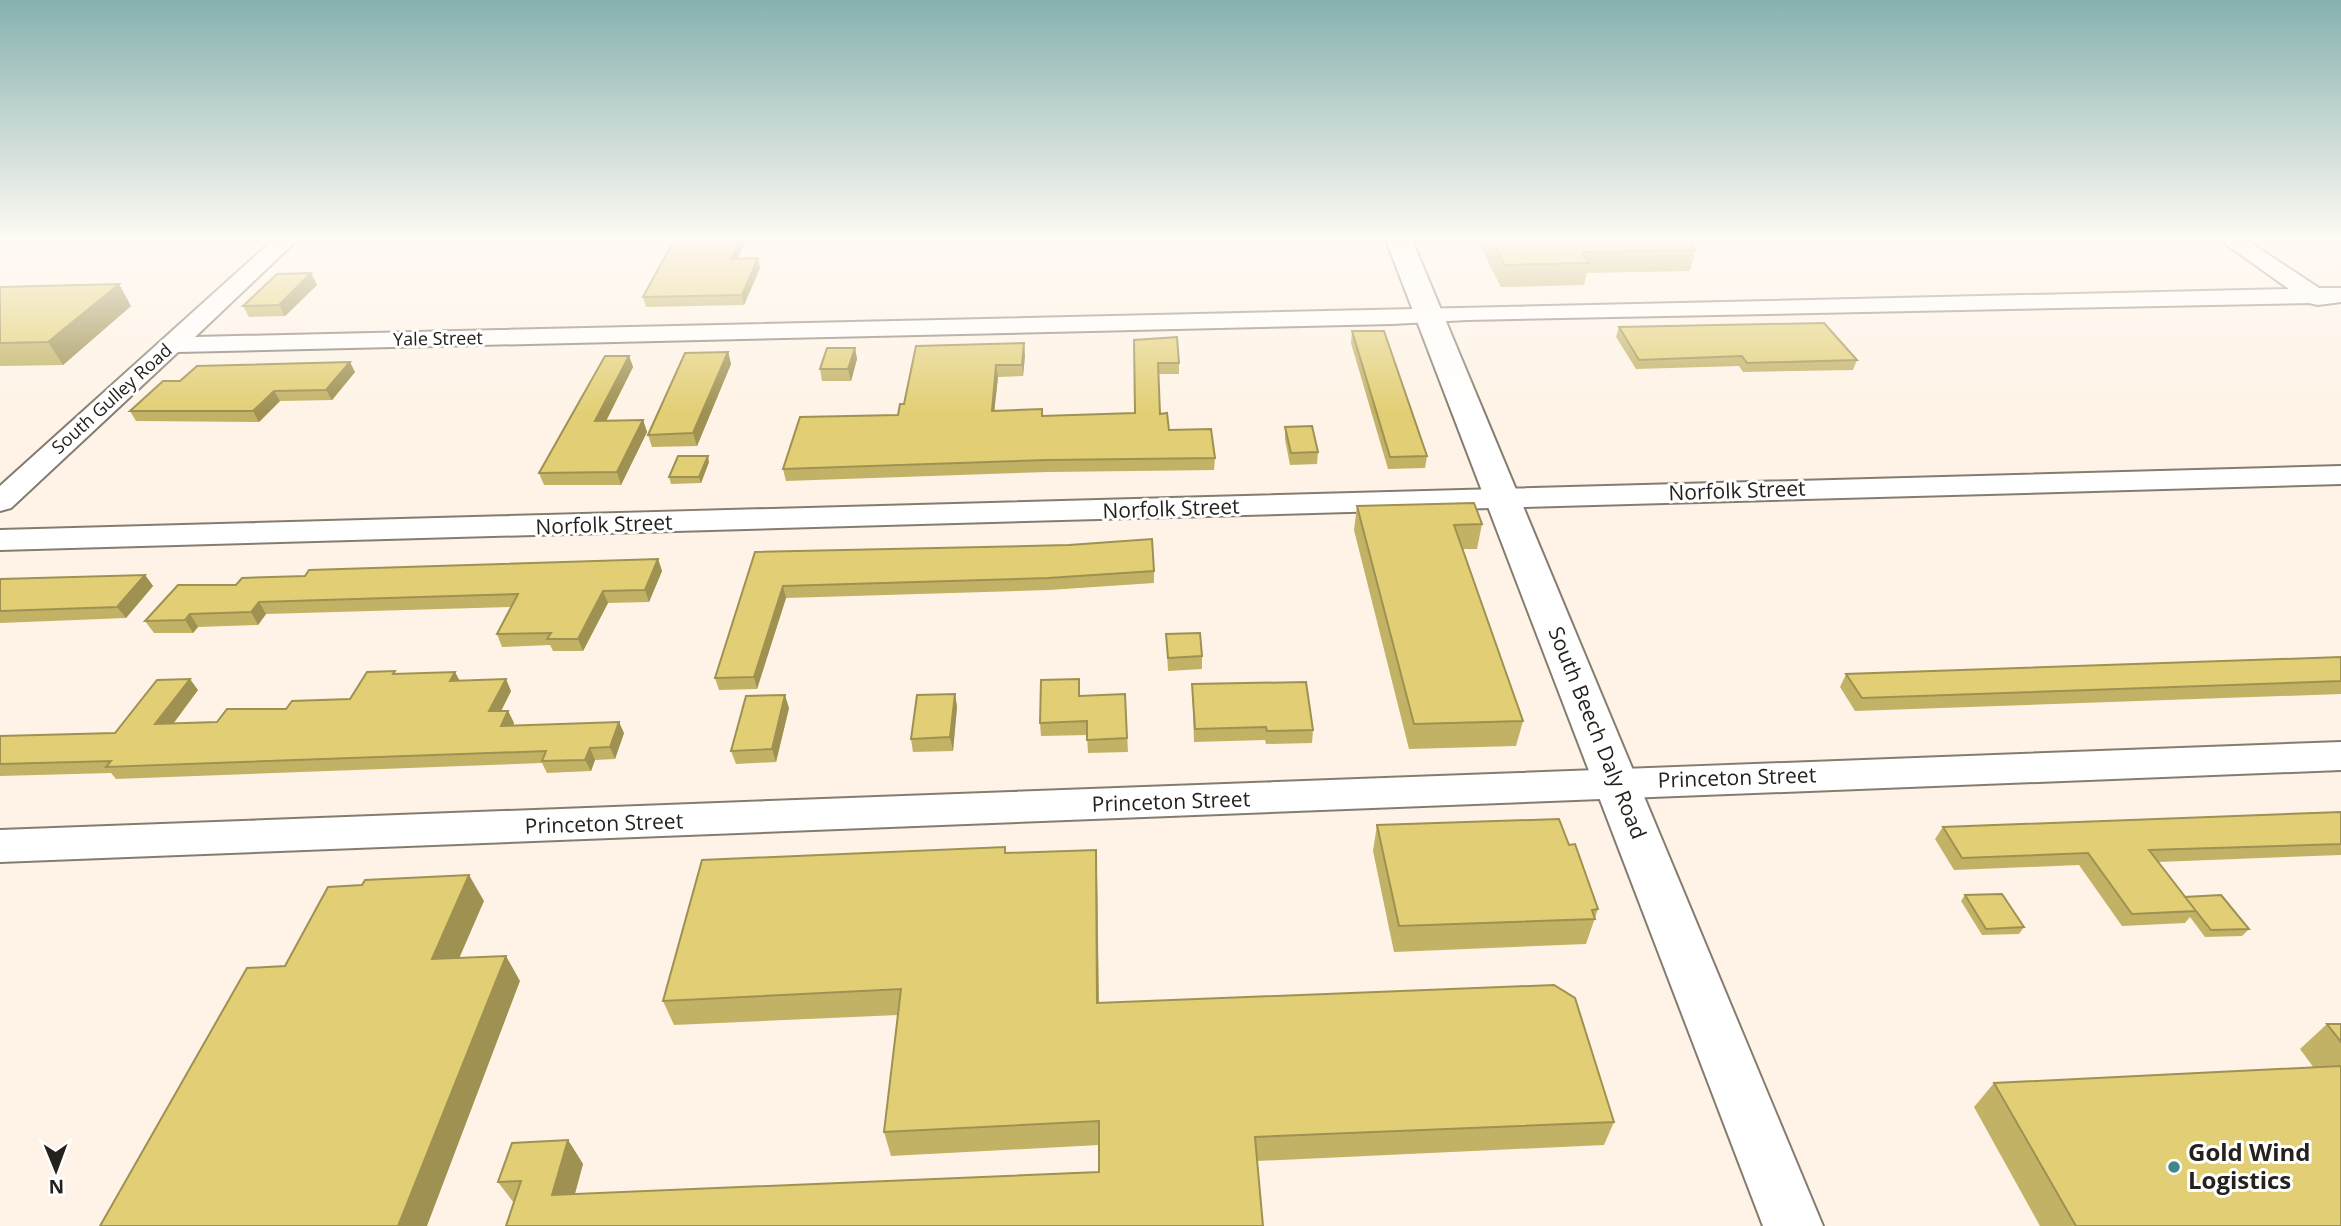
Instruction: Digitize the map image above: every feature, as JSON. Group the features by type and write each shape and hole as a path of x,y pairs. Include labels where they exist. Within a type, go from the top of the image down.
{"main road":[{"name":"South Beech Daly Road","path":"1422,297 1793,1226"}],"street":[{"name":"South Gulley Road","path":"0,502 224,297"},
{"name":"Yale Street","path":"172,345 2211,297"},
{"path":"2318,297 2341,312"},
{"name":"Norfolk Street","path":"0,540 2341,475"},
{"name":"Princeton Street","path":"0,846 2341,756"}],"building":[{"path":"0,297 103,297 48,342 0,343"},
{"path":"252,297 287,297 279,305 243,306"},
{"path":"1824,323 1857,360 1747,363 1742,356 1639,360 1619,327"},
{"path":"1352,331 1384,331 1427,456 1390,457"},
{"path":"1177,337 1179,363 1158,363 1160,414 1167,413 1169,430 1211,429 1215,458 1047,460 783,469 800,417 898,415 900,404 904,404 916,346 1024,343 1022,365 996,365 992,411 1042,409 1042,416 1135,413 1134,340"},
{"path":"827,348 855,348 848,369 820,369"},
{"path":"728,352 693,433 648,435 685,353"},
{"path":"605,356 629,356 595,421 643,420 617,472 539,473"},
{"path":"350,362 326,390 274,391 253,411 130,411 163,381 180,381 197,366"},
{"path":"1312,426 1318,452 1291,453 1285,427"},
{"path":"678,456 708,456 699,477 669,477"},
{"path":"1474,503 1482,524 1454,525 1523,721 1414,724 1357,506"},
{"path":"1152,539 1154,571 1048,578 783,586 754,677 715,678 755,552 1069,545"},
{"path":"658,559 645,590 603,591 578,639 547,639 551,633 497,634 518,594 259,602 251,612 190,614 185,620 145,621 178,585 236,585 242,578 305,576 309,570"},
{"path":"145,575 117,607 0,611 0,579"},
{"path":"1200,633 1202,656 1168,658 1166,634"},
{"path":"2341,657 2341,681 1862,698 1846,674"},
{"path":"395,671 393,674 455,672 450,681 506,679 489,711 508,711 501,726 619,722 610,747 590,748 585,760 542,761 546,751 106,767 111,761 0,764 0,736 115,733 157,680 190,679 155,724 217,722 227,709 286,709 292,701 350,699 367,672"},
{"path":"1079,679 1079,696 1125,694 1127,738 1087,740 1087,721 1040,723 1041,680"},
{"path":"1306,682 1313,730 1267,731 1266,727 1195,729 1192,684"},
{"path":"955,694 950,737 911,739 917,695"},
{"path":"785,695 772,749 731,751 746,696"},
{"path":"2341,812 2341,844 2149,850 2196,911 2132,914 2088,853 1962,858 1943,827"},
{"path":"1559,819 1569,845 1575,844 1598,909 1592,910 1595,919 1399,926 1377,825"},
{"path":"1005,847 1005,853 1096,850 1097,1003 1554,985 1575,998 1614,1122 1255,1137 1263,1226 506,1226 521,1181 498,1182 512,1143 568,1140 552,1195 1099,1172 1099,1121 884,1132 901,989 663,1001 702,860"},
{"path":"469,875 432,959 506,956 398,1226 100,1226 247,968 285,966 328,887 362,885 365,880"},
{"path":"2002,894 2024,927 1986,929 1965,895"},
{"path":"2221,895 2249,929 2211,930 2185,897"},
{"path":"2327,1024 2341,1024 2341,1042"},
{"name":"Gold Wind Logistics","path":"2341,1066 2341,1226 2076,1226 1994,1083"}],"place":[{"name":"Gold Wind Logistics","path":"2174,1167"}]}
